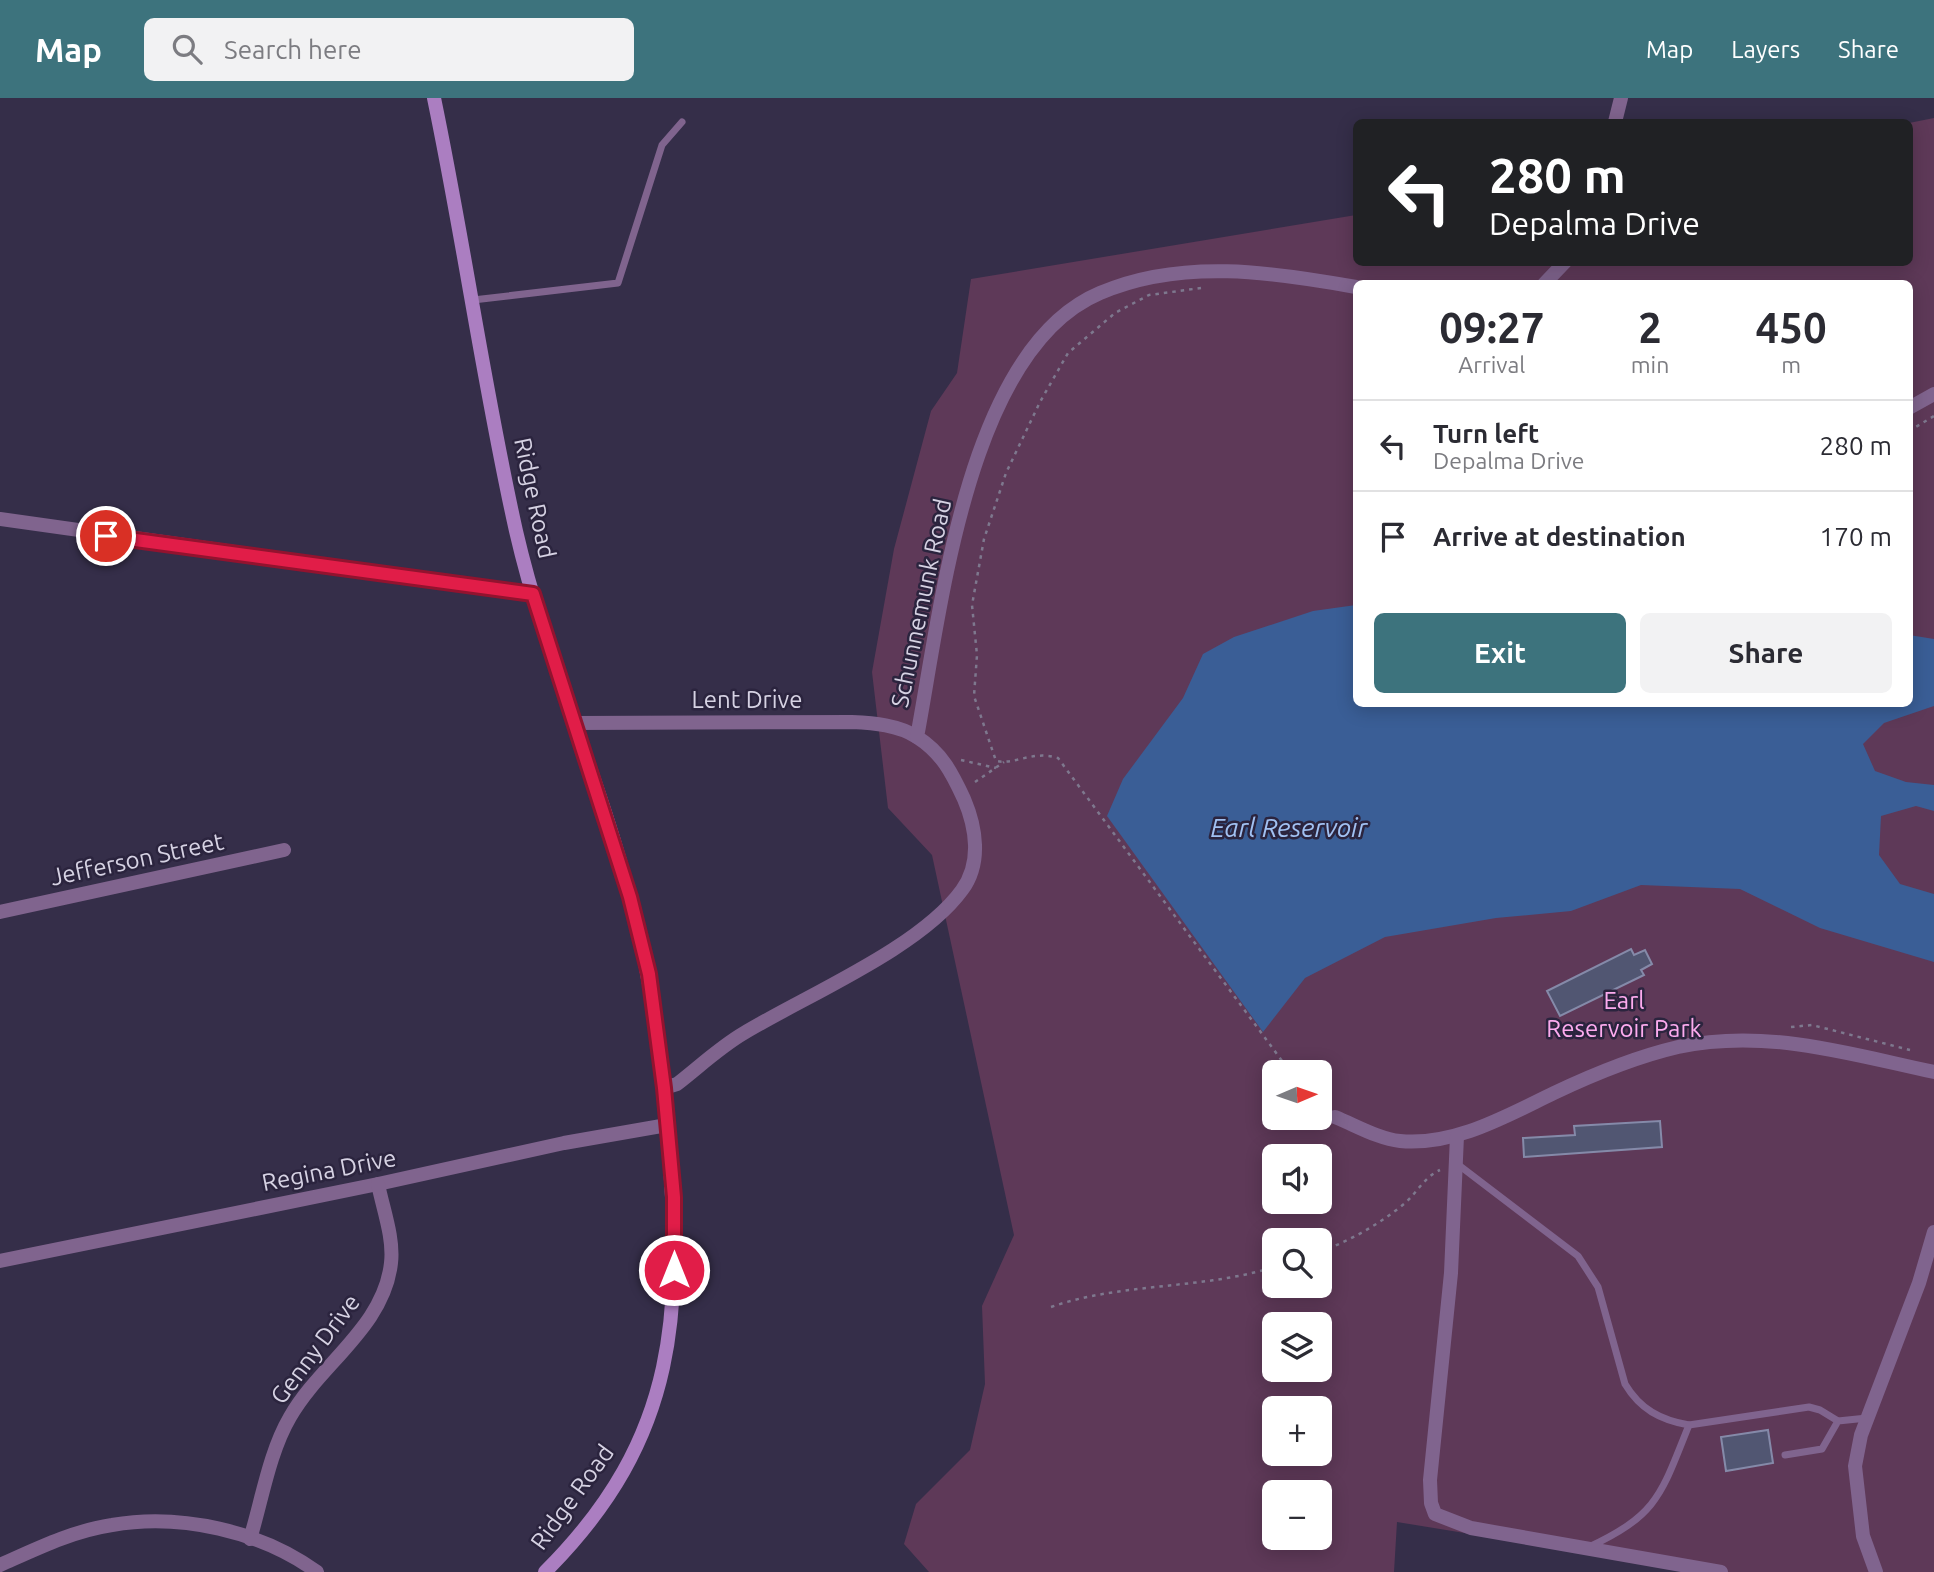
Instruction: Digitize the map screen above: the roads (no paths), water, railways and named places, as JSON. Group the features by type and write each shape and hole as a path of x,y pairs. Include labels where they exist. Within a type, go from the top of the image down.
{"street":[{"name":"Ridge Road","path":"434,98 516,531 533,594 630,897 649,974 664,1088 674,1197 674,1312 662,1379 647,1424 625,1470 571,1546 545,1572"},
{"path":"1616,119 1621,98"},
{"path":"1548,280 1561,266"},
{"name":"Schunnemunk Road","path":"664,1088 677,1084 742,1034 889,951 926,926 962,891 972,871 974,823 950,768 917,737 954,540 997,407 1030,349 1054,322 1101,292 1159,276 1257,272 1353,287"},
{"path":"1913,406 1934,394"},
{"path":"0,519 533,594"},
{"name":"Lent Drive","path":"575,723 852,722 876,723 917,737"},
{"name":"Jefferson Street","path":"0,912 284,850"},
{"path":"1335,1117 1396,1141 1424,1142 1457,1136 1634,1059 1680,1047 1726,1040 1783,1040 1823,1046 1934,1072"},
{"name":"Regina Drive","path":"0,1261 564,1143 667,1125"},
{"path":"1457,1136 1451,1273 1430,1480 1431,1503 1441,1518 1471,1528 1721,1572"},
{"name":"Genny Drive","path":"250,1539 290,1417 368,1319 383,1296 391,1262 389,1235 378,1184"},
{"path":"1876,1572 1863,1536 1856,1497 1855,1466 1867,1418 1915,1295 1934,1232"},
{"path":"0,1564 64,1537 137,1521 204,1525 272,1545 317,1572"}],"lane":[{"path":"473,300 618,283 662,145 682,122"},
{"path":"1455,1163 1578,1256 1598,1287 1625,1384 1633,1398 1649,1412 1689,1425 1809,1407 1820,1409 1838,1421 1867,1418"},
{"path":"1785,1455 1822,1449 1838,1421"},
{"path":"1588,1547 1626,1527 1651,1508 1661,1492 1689,1425"}],"water":[{"name":"Earl Reservoir","path":"1353,605 1353,707 1913,707 1913,636 1934,639 1934,706 1884,723 1863,744 1875,771 1906,782 1934,785 1934,811 1916,806 1881,816 1879,855 1900,884 1934,894 1934,962 1820,928 1740,889 1641,885 1571,911 1496,918 1385,937 1305,978 1263,1032 1107,816 1123,779 1183,698 1203,654 1234,637 1313,611"}],"park label":[{"name":"Earl Reservoir Park","path":"1624,1014"}]}
